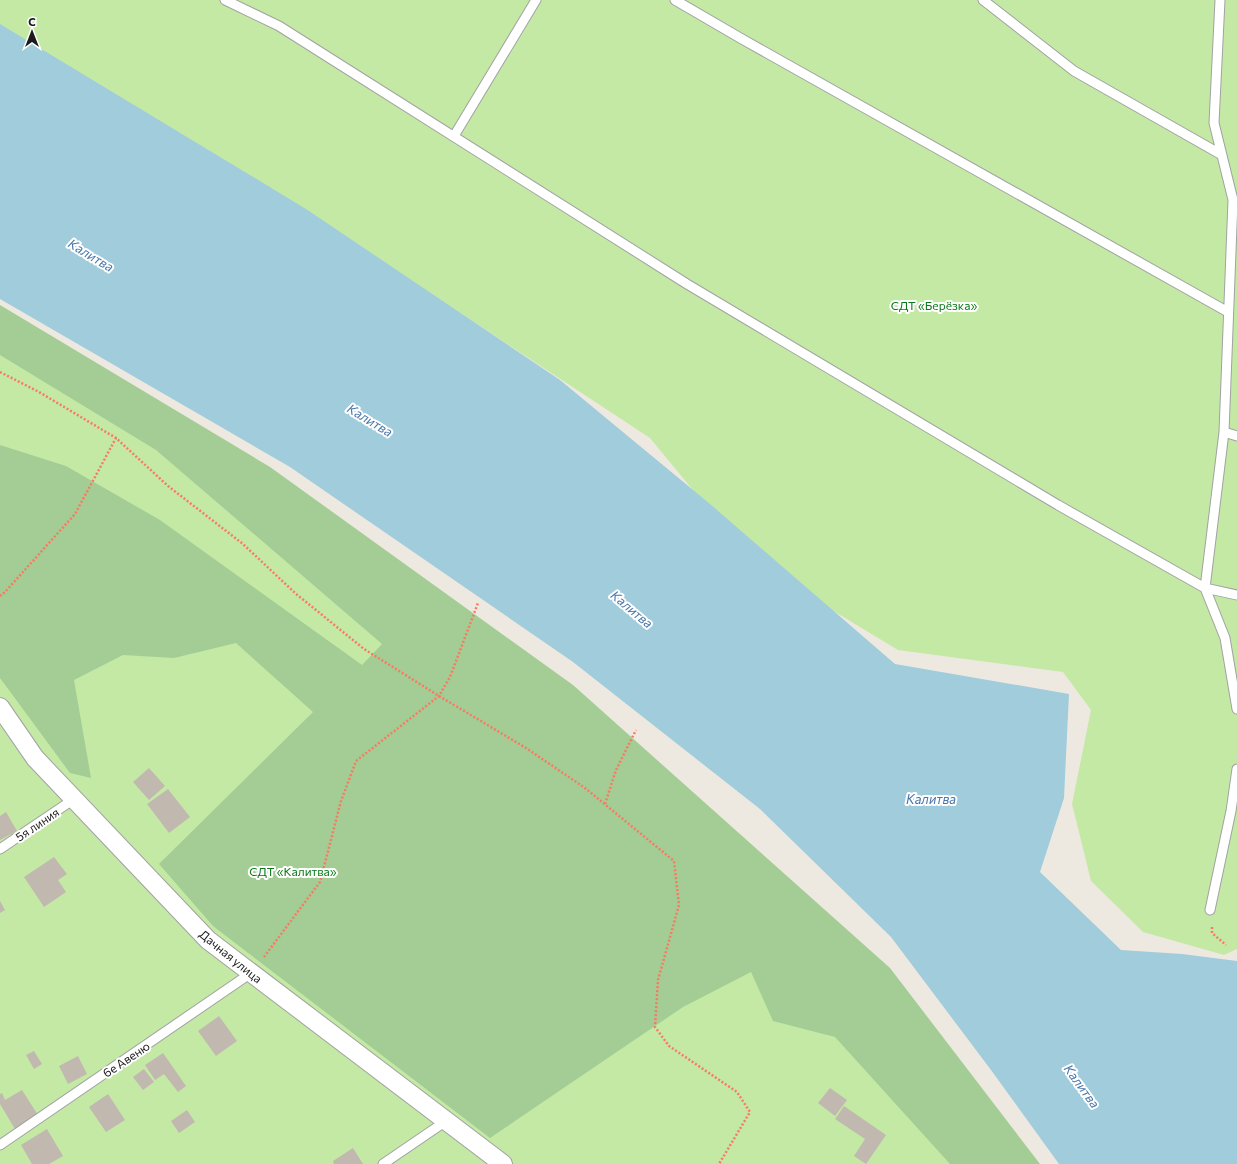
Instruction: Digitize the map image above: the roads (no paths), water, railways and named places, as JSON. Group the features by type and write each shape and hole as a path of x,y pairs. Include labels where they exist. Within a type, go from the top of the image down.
{"street":[{"name":"Дачная улица","path":"0,706 35,758 208,940 502,1164"}],"lane":[{"path":"225,0 279,26 687,284 1052,501 1206,588 1237,595"},
{"path":"454,136 536,0"},
{"path":"675,0 1228,312"},
{"path":"983,0 1074,71 1222,155"},
{"path":"1220,0 1214,123 1235,200 1228,312 1224,432 1206,588 1224,638 1237,709"},
{"path":"1224,432 1237,436"},
{"path":"1210,910 1231,812 1237,769"},
{"name":"5я линия","path":"0,849 74,799"},
{"name":"6е Авеню","path":"0,1145 251,973"},
{"path":"383,1164 446,1121"}],"water":[{"name":"Калитва","path":"0,24 306,209 560,380 710,504 895,664 1069,694 1064,798 1040,872 1121,950 1182,954 1237,961 1237,1164 1059,1164 991,1070 891,937 760,809 573,662 290,467 0,299"}],"park label":[{"name":"СДТ «Берёзка»","path":"934,305"},
{"name":"СДТ «Калитва»","path":"293,871"}]}
